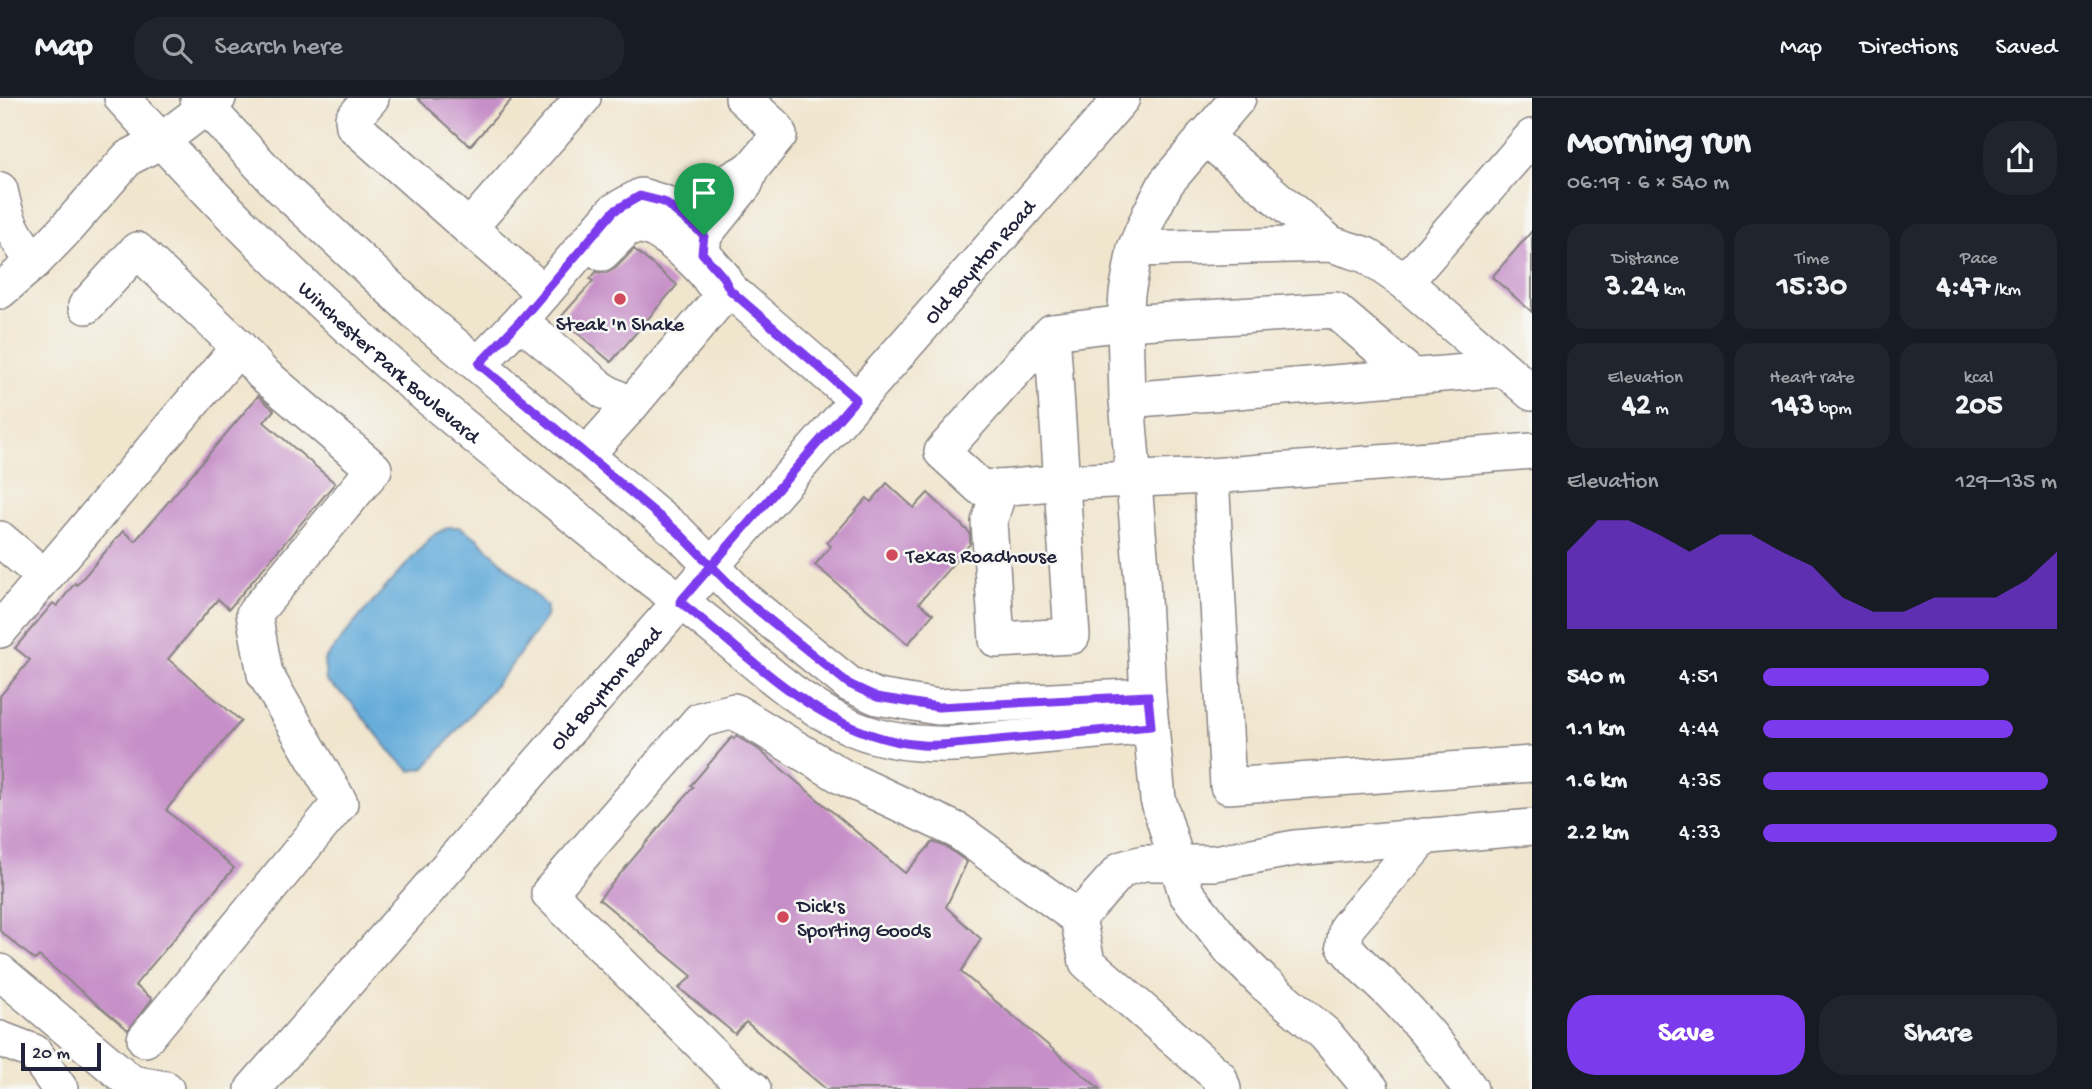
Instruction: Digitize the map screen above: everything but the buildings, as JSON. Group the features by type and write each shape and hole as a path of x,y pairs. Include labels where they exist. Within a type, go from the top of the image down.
{"street":[{"name":"Winchester Park Boulevard","path":"122,98 253,237 386,361 778,682 816,709 846,726 881,738 921,745 954,744 1149,711"},
{"path":"371,98 354,118 354,126 544,293"},
{"path":"469,228 583,98"},
{"path":"586,455 724,295 723,277 702,253 704,235 745,184 751,169 779,135 776,128 743,98"},
{"name":"Old Boynton Road","path":"253,1089 1122,98"},
{"path":"1238,98 1166,183 1135,249 1127,293 1127,400 1142,579 1149,711 1158,799 1186,893 1231,950 1264,983 1325,1034 1355,1083"},
{"path":"0,291 34,262 128,158 162,141 208,101 282,188 351,254 422,318 679,533 744,599 849,684 877,697 938,707 1149,711"},
{"path":"1204,136 1331,244"},
{"path":"1405,282 1532,137"},
{"path":"527,327 544,293 614,211 640,196 664,202 699,205 711,200 729,181 751,169"},
{"path":"0,190 5,217 11,230 34,262"},
{"path":"664,202 704,235"},
{"path":"479,364 527,327 620,232 636,226 657,231 706,273 724,295 856,399"},
{"path":"1135,249 1205,245 1331,244 1366,255 1405,282 1532,393"},
{"path":"86,306 137,250 239,347 262,373 374,469 254,614 265,674 340,803 145,1039"},
{"path":"1411,376 1335,310 1125,323 1052,332 942,452 980,487 1000,488 1063,482 1211,476 1532,451"},
{"path":"527,327 604,391 631,405"},
{"path":"1000,488 989,522 997,640 1072,636 1052,332"},
{"path":"0,630 239,347"},
{"path":"1127,400 1504,369"},
{"path":"1211,476 1228,786 1532,764"},
{"path":"0,539 45,577"},
{"path":"753,1089 732,1074 549,892 699,720 734,711 843,778 958,831 1078,918 1087,962 1219,1077 1223,1089"},
{"path":"1078,918 1122,869 1144,863 1215,863 1295,848 1532,827"},
{"path":"1425,836 1347,927 1344,945 1354,960 1393,995 1444,1052 1470,1089"},
{"path":"0,972 133,1086 166,1089"},
{"path":"34,1052 59,1022"},
{"path":"0,1039 34,1052 60,1089"}],"water":[{"path":"449,527 460,527 477,538 547,606 546,617 508,670 425,768 411,771 395,757 350,701 326,681 324,660 433,535"}],"place":[{"name":"Steak 'n Shake","path":"620,299"},
{"name":"Texas Roadhouse","path":"892,555"},
{"name":"Dick's Sporting Goods","path":"783,917"}],"route":[{"path":"704,235 664,202 640,196 614,211 520,321 479,364 679,533 711,565 744,599 849,684 877,697 938,707 1148,696 1151,726 954,744 921,745 881,738 846,726 816,709 778,682 680,602 711,565 856,399 730,290 723,277 702,253 704,235"}]}
